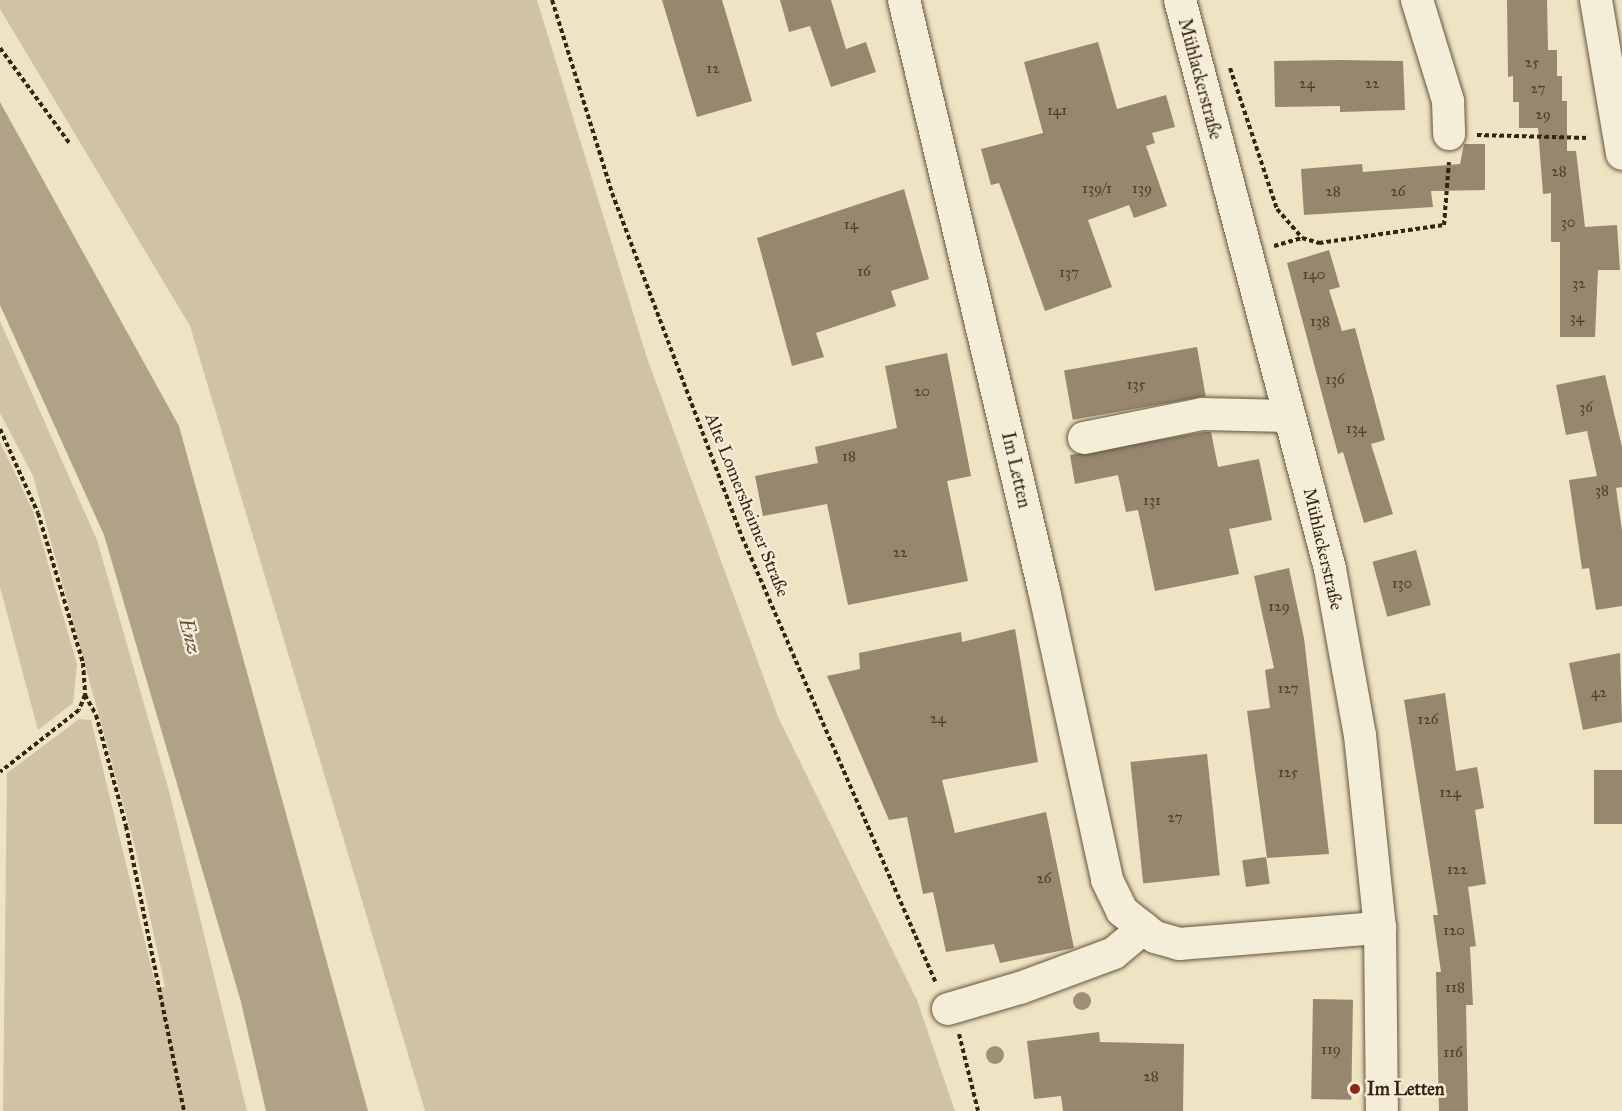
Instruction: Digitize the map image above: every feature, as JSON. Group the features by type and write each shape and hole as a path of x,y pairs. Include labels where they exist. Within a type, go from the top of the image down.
{"street":[{"name":"Im Letten","path":"904,0 1044,590 1107,880 1122,911 1144,928 1179,945 1380,928"},
{"name":"Mühlackerstraße","path":"1180,0 1330,569 1360,735 1380,928 1382,1111"},
{"path":"1416,0 1448,101 1449,134"},
{"path":"1596,0 1621,146"},
{"path":"1084,438 1202,414 1288,416"},
{"path":"948,1009 1022,994 1114,952 1144,928"}],"path":[{"name":"Alte Lomersheimer Straße","path":"552,0 612,193 742,537 966,1052 978,1111"},
{"path":"0,48 70,144"},
{"path":"1230,65 1278,209 1302,238"},
{"path":"1270,248 1302,238 1319,243 1444,225 1449,134"},
{"path":"1510,137 1621,146"},
{"path":"0,429 38,513 83,663 85,695 96,715 126,826 184,1111"},
{"path":"0,772 79,710 85,695"}],"shaded area":[{"path":"0,0 537,0 646,355 778,717 917,1000 955,1111 425,1111 190,326 0,9"},
{"path":"0,321 97,540 169,791 247,1111 3,1111 7,773 79,719 91,720 156,987 165,987 135,847 33,476 0,413"},
{"path":"0,442 33,511 77,664 73,703 38,730 0,587"}],"water":[{"name":"Enz","path":"0,102 179,426 368,1111 266,1111 241,1002 104,535 0,305"}],"building":[{"path":"662,0 722,0 752,101 697,117"},
{"path":"780,0 831,0 846,49 866,42 876,72 831,87 810,26 789,32"},
{"path":"1507,0 1547,0 1548,50 1557,50 1557,76 1562,76 1562,101 1567,101 1567,151 1576,151 1585,227 1617,225 1620,270 1598,270 1595,337 1560,337 1560,242 1551,242 1551,193 1543,194 1538,128 1519,128 1519,102 1513,102 1513,76 1508,77"},
{"path":"1098,42 1117,109 1166,95 1175,127 1152,133 1155,143 1146,146 1167,206 1134,218 1129,205 1088,220 1112,287 1045,311 999,183 991,185 981,149 1043,133 1024,62"},
{"path":"1274,61 1403,61 1405,110 1340,112 1340,106 1275,107"},
{"path":"1464,144 1485,144 1485,190 1431,191 1433,207 1304,215 1301,169 1362,164 1363,172 1460,164"},
{"path":"904,189 929,279 891,291 896,306 816,333 824,357 792,366 757,238"},
{"path":"1329,250 1340,287 1329,290 1342,331 1355,328 1385,440 1371,444 1393,514 1364,523 1343,452 1338,454 1287,263"},
{"path":"1197,347 1206,396 1073,420 1064,370"},
{"path":"947,353 971,476 947,481 968,581 848,605 827,504 763,516 755,476 818,463 815,447 897,428 885,366"},
{"path":"1605,375 1622,447 1622,487 1616,488 1622,530 1622,606 1596,610 1589,568 1582,569 1569,480 1597,476 1587,431 1566,435 1556,385"},
{"path":"1211,432 1218,467 1259,459 1272,520 1229,529 1239,574 1155,591 1138,510 1126,512 1118,475 1075,484 1070,455"},
{"path":"1416,550 1431,605 1387,617 1373,562"},
{"path":"1289,568 1304,638 1329,854 1267,858 1247,711 1270,708 1265,670 1274,668 1254,576"},
{"path":"1015,629 1038,762 942,780 955,833 1046,812 1074,948 1000,963 994,944 946,952 933,892 923,894 907,817 889,820 827,676 860,669 859,653 961,632 962,642"},
{"path":"1620,653 1622,722 1583,730 1569,663"},
{"path":"1445,693 1456,771 1477,767 1484,808 1475,810 1486,884 1468,887 1476,946 1470,947 1473,1005 1466,1005 1468,1111 1439,1111 1436,972 1441,972 1433,915 1438,915 1404,700"},
{"path":"1207,754 1220,875 1143,883 1130,762"},
{"path":"1594,770 1622,770 1622,824 1594,824"},
{"path":"1266,857 1270,884 1246,887 1242,860"},
{"path":"1313,999 1353,1000 1351,1100 1311,1099"},
{"path":"1099,1032 1100,1042 1184,1044 1183,1111 1063,1111 1061,1096 1034,1099 1027,1041"}],"place":[{"name":"Im Letten","path":"1355,1089"}]}
